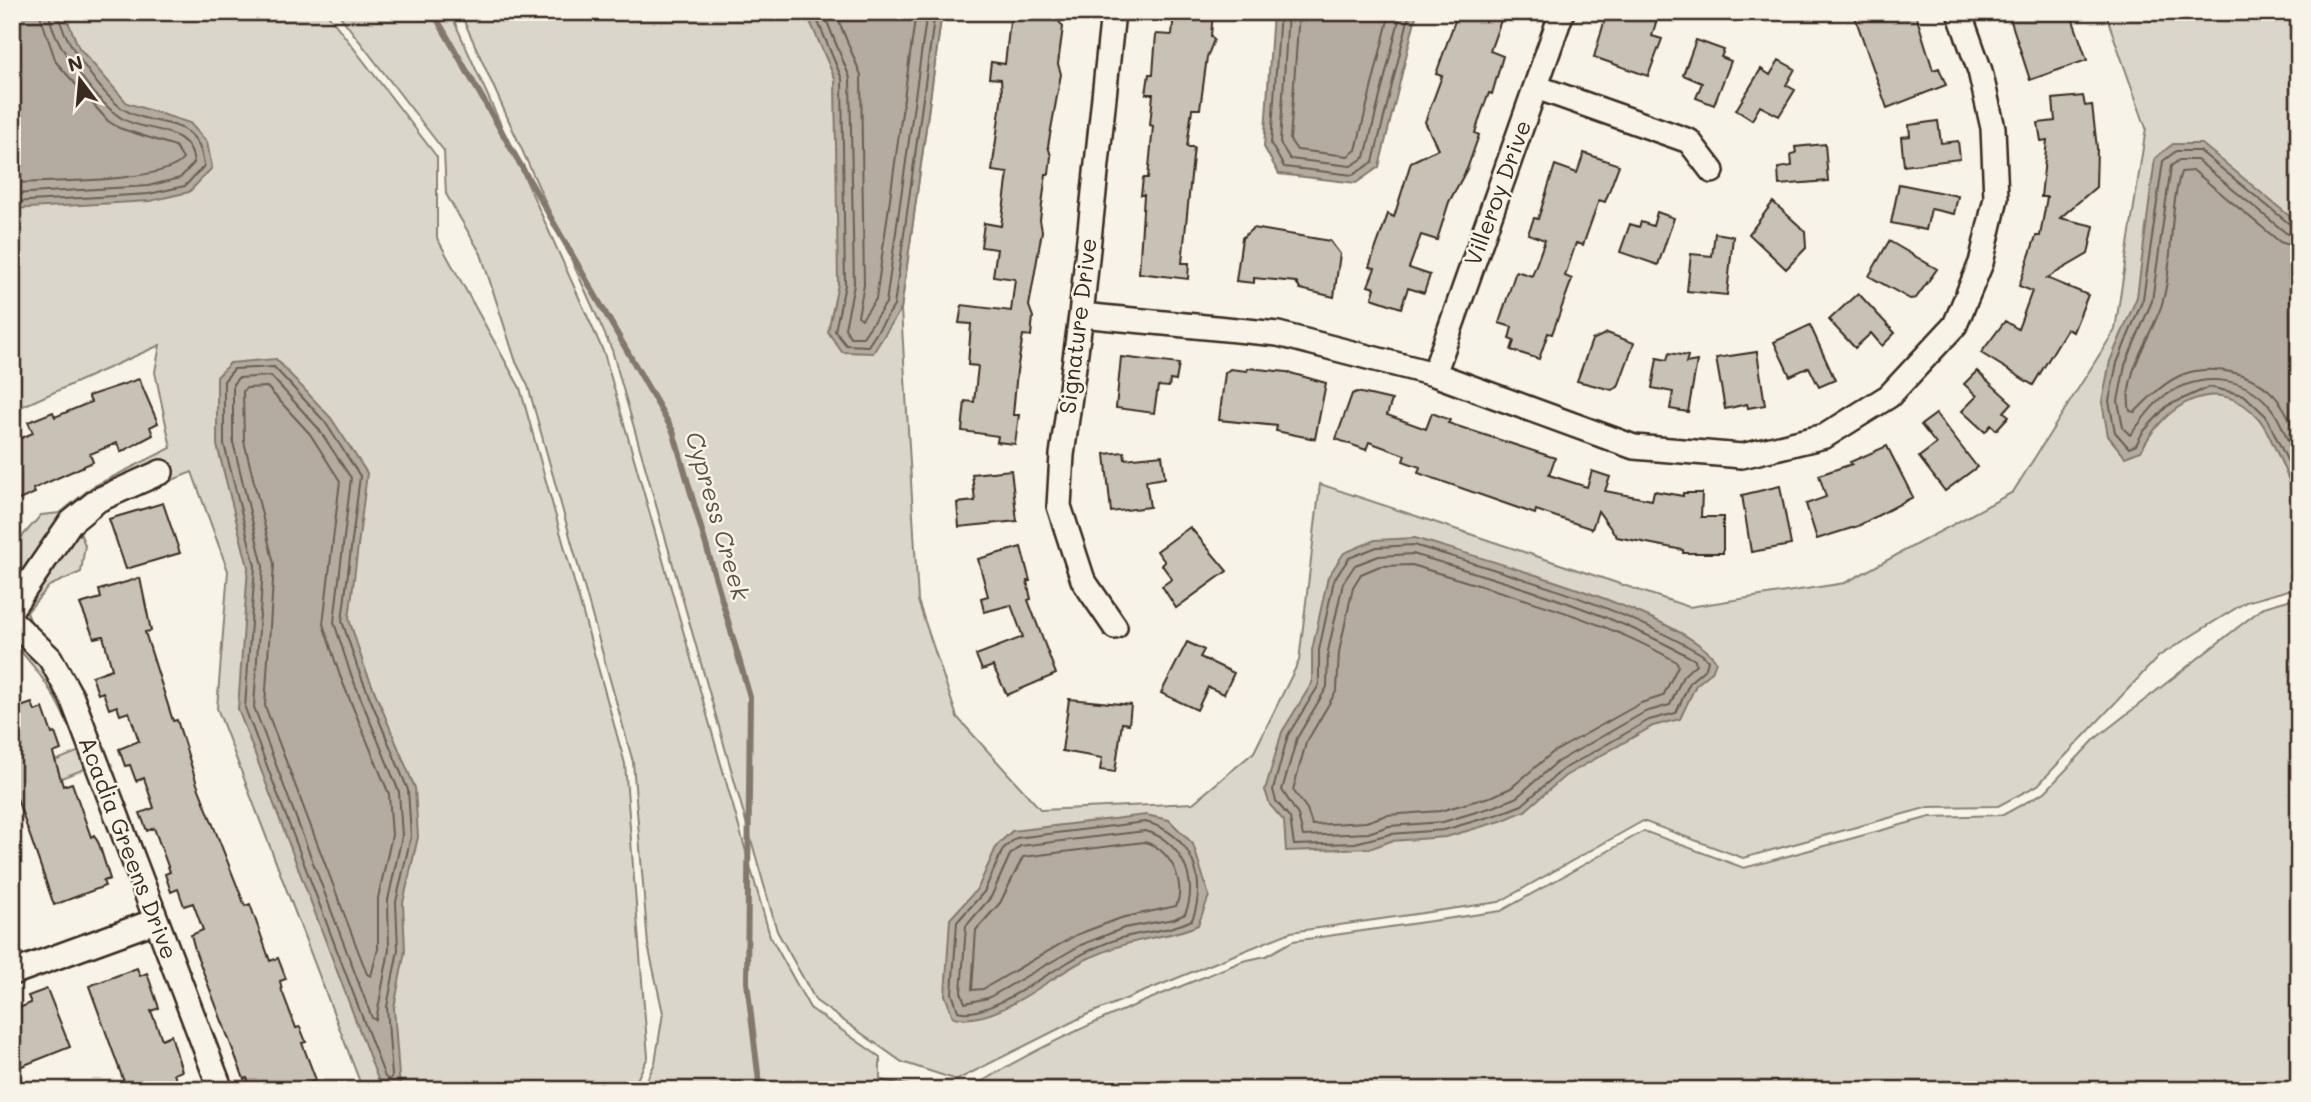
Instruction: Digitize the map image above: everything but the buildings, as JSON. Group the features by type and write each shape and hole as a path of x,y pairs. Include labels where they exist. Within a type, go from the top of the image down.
{"street":[{"name":"Signature Drive","path":"1113,12 1081,315 1062,455 1059,506 1083,580 1115,627"},
{"name":"Villeroy Drive","path":"1433,374 1562,12"},
{"path":"1081,315 1278,334 1433,374 1634,447 1742,456 1825,436 1889,396 1955,325 1981,263 1996,198 1993,128 1980,71 1959,12"},
{"path":"1536,87 1689,141 1712,171"},
{"path":"12,608 53,545 77,517 98,500 160,471"},
{"name":"Acadia Greens Drive","path":"12,621 50,658 72,698 221,1090"},
{"path":"12,973 155,921"}],"shaded area":[{"path":"12,12 326,12 437,157 437,238 520,388 625,764 648,1057 632,1090 363,1090 217,708 228,571 192,472 113,504 78,528 85,545 81,572 49,586 27,612 32,625 69,667 103,762 12,797 12,778 80,751 52,693 12,642 12,583 19,571 20,539 41,515 60,513 92,487 171,448 155,372 160,345 12,411"},
{"path":"337,12 450,12 604,353 770,936 810,1008 880,1057 880,1080 933,1090 642,1090 655,1063 663,1013 648,945 633,762 528,386 516,362 481,254 446,194 444,151"},
{"path":"460,12 942,12 901,309 918,601 957,717 1041,810 1193,803 1254,752 1299,661 1320,484 1689,607 1845,583 2013,492 2115,330 2146,128 2105,12 2299,12 2299,587 2246,602 2159,656 2038,785 1998,806 1929,807 1743,858 1643,821 1499,902 1291,932 1086,1015 957,1080 902,1062 816,1001 777,931 612,350"},
{"path":"2299,597 2299,1090 969,1090 1068,1035 1243,961 1266,956 1293,941 1501,911 1644,831 1744,868 1930,817 2003,815 2045,792 2096,738 2264,607"}],"water":[{"path":"12,12 64,12 79,48 127,103 190,123 207,142 212,168 189,192 150,201 12,209"},
{"path":"806,12 942,12 901,309 873,353 842,352 828,332 838,284 835,79"},
{"path":"1273,12 1417,12 1379,167 1356,183 1279,174 1264,147"},
{"path":"2173,144 2202,144 2299,224 2299,493 2294,492 2264,425 2243,405 2227,397 2194,399 2178,408 2151,434 2141,451 2125,457 2108,436 2102,402 2110,361 2137,297 2155,158"},
{"path":"276,359 331,418 367,473 349,619 364,666 415,788 418,837 403,903 405,951 394,1008 400,1090 382,1090 238,709 248,567 217,445 217,377 230,363"},
{"path":"1415,538 1577,589 1664,624 1696,642 1716,661 1712,672 1696,685 1680,719 1653,726 1565,776 1525,811 1446,837 1391,841 1372,848 1286,851 1284,821 1270,805 1265,790 1282,732 1312,683 1312,650 1328,577 1344,553 1375,540"},
{"path":"1146,815 1169,820 1193,844 1209,896 1198,925 1125,944 1089,958 1023,998 987,1015 953,1017 945,995 950,919 978,888 997,845 1012,831"}],"waterway":[{"name":"Cypress Creek","path":"433,12 673,431 750,697 747,982 760,1090"}]}
